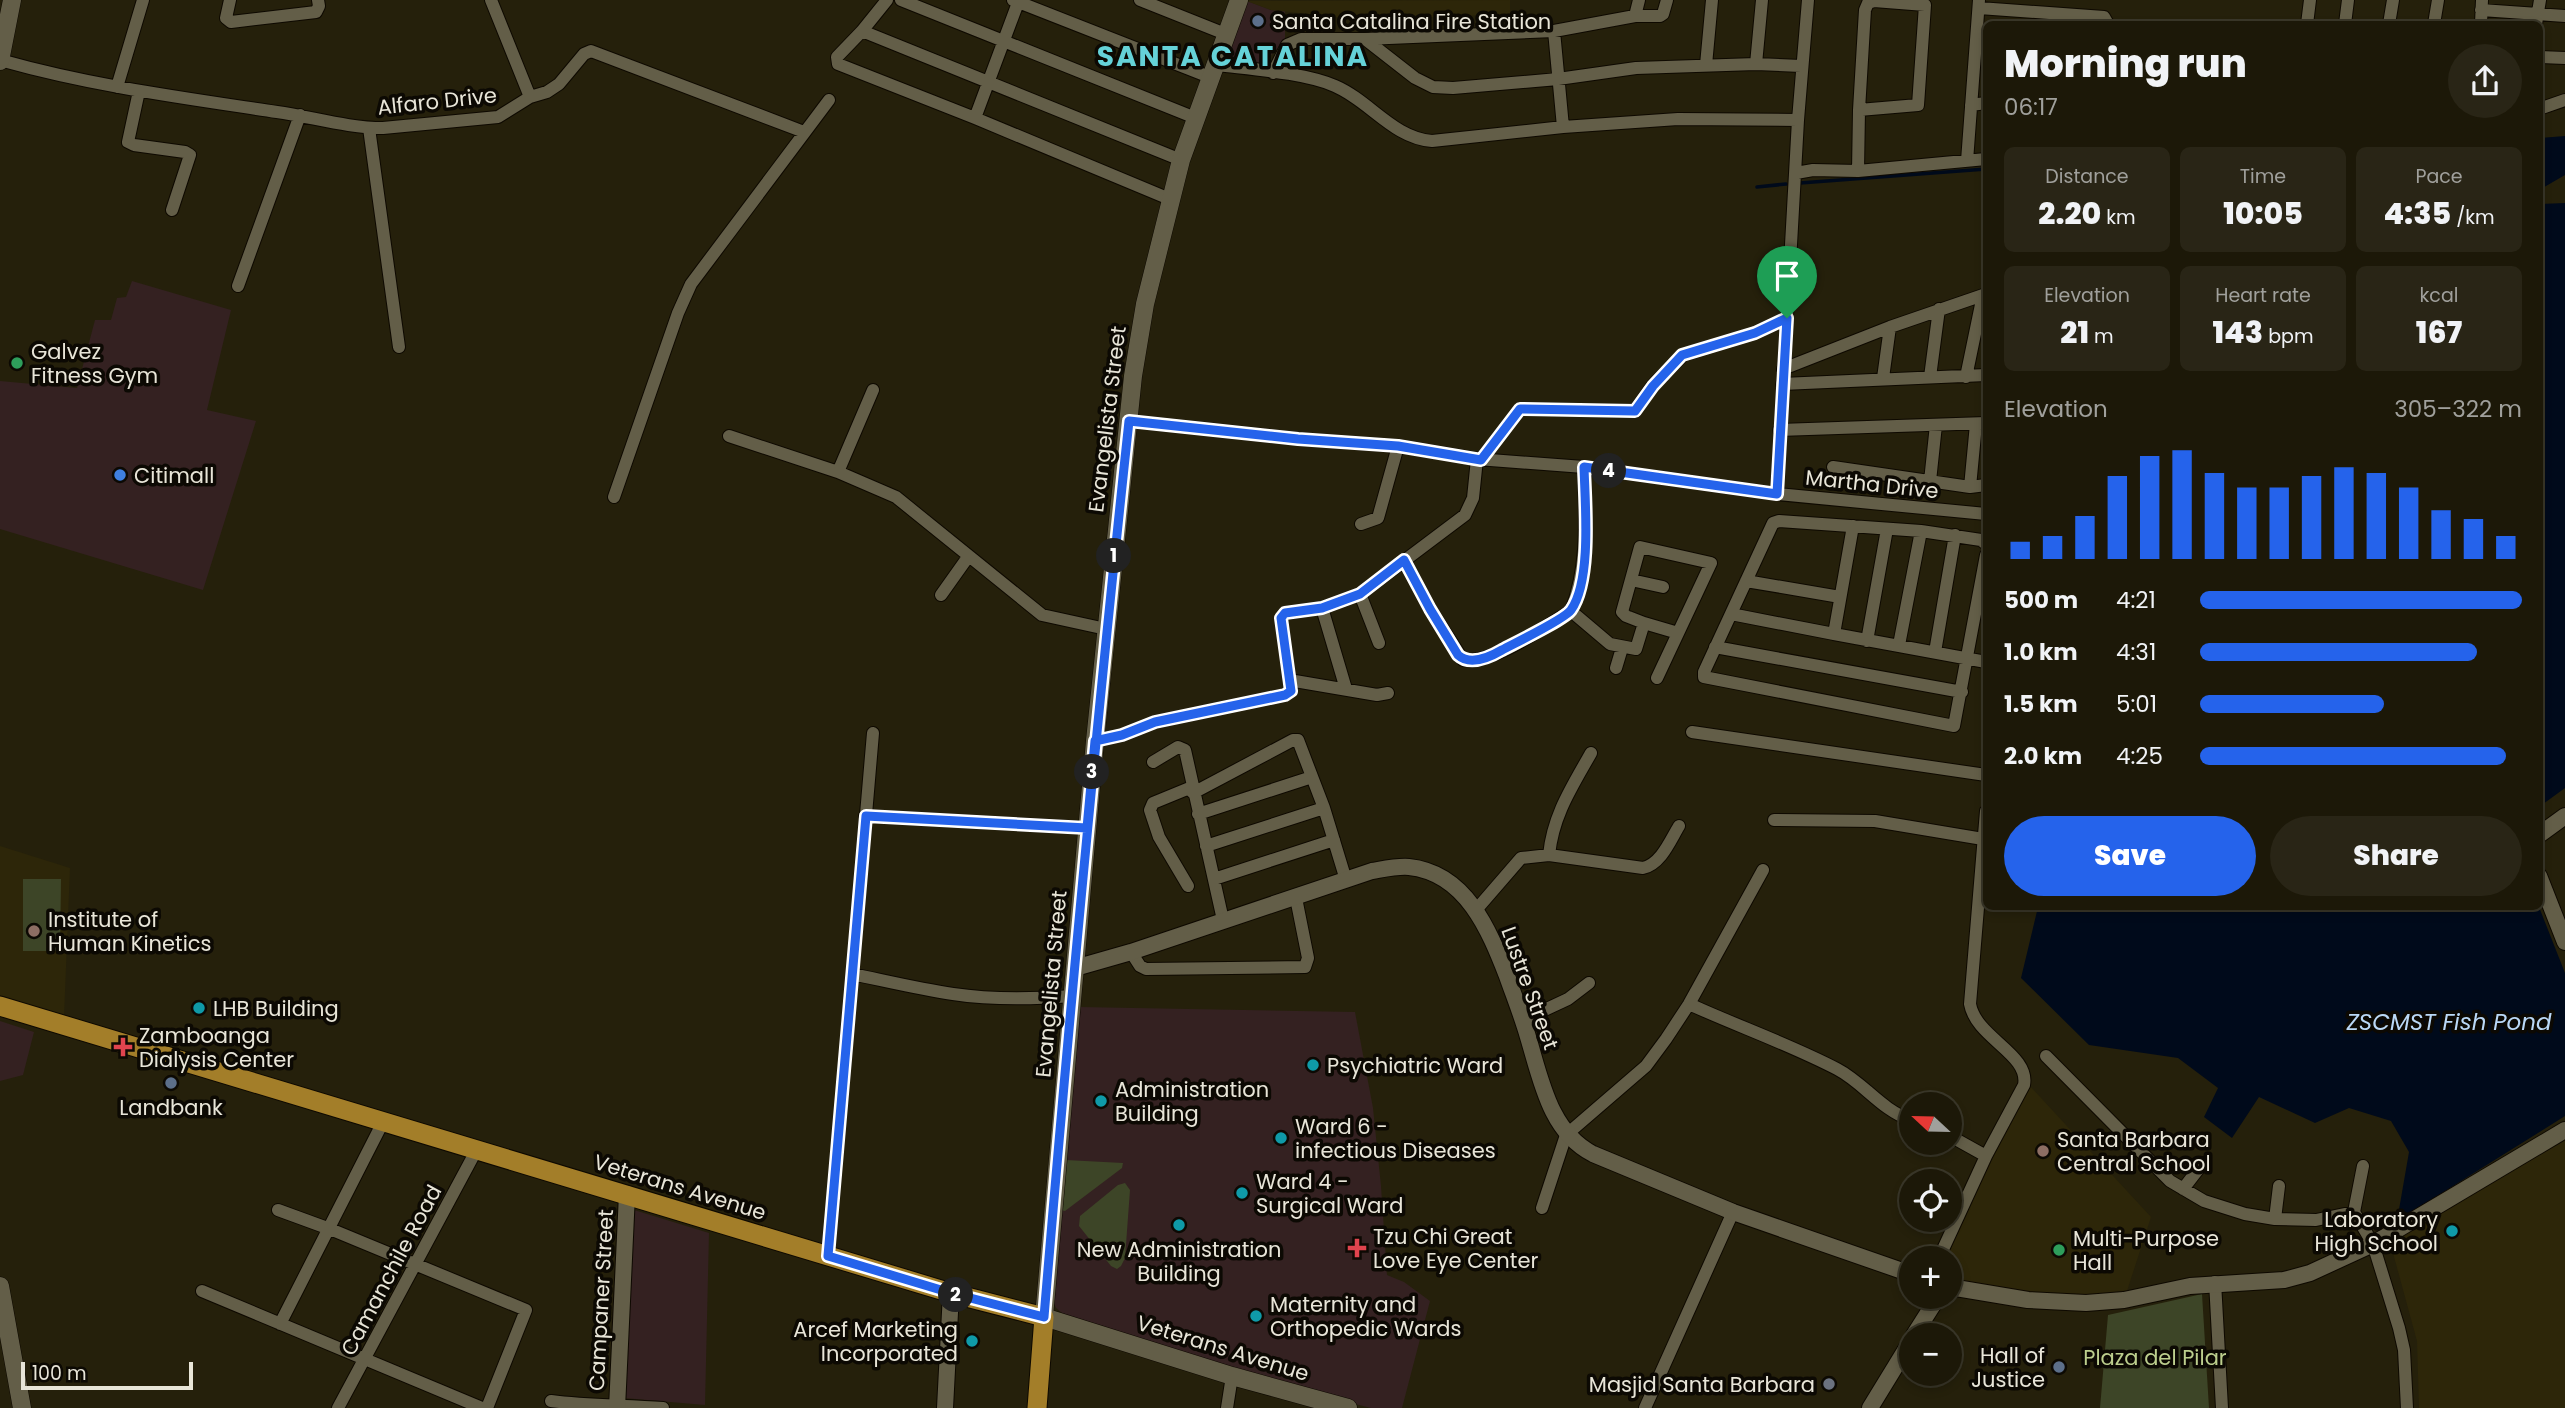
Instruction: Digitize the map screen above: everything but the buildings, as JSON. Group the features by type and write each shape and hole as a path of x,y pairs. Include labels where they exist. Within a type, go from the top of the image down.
{"main road":[{"path":"0,60 12,0"},
{"name":"Evangelista Street","path":"1044,1317 1095,741 1129,421 1146,304 1181,160 1239,0"},
{"name":"Veterans Avenue","path":"0,1006 951,1293 1044,1317 1232,1376 1298,1402 1348,1408"},
{"path":"0,1286 22,1408"},
{"path":"1037,1408 1044,1317"}],"street":[{"path":"117,87 143,0"},
{"path":"230,0 226,18 231,22 316,12 318,0"},
{"path":"491,0 530,97"},
{"path":"887,0 836,57 838,64 1172,200"},
{"path":"901,0 1198,119"},
{"path":"1140,0 1228,35"},
{"path":"1635,16 1639,0"},
{"path":"1273,73 1287,44 1301,39 1554,31 1635,16 1660,16 1667,0"},
{"path":"1706,65 1712,0"},
{"path":"1756,64 1762,0"},
{"path":"1777,494 1797,120 1808,0"},
{"path":"2308,21 2311,0"},
{"path":"2345,21 2348,0"},
{"path":"2390,21 2393,0"},
{"path":"2434,21 2438,0"},
{"path":"975,118 1017,1 1215,71 1273,73 1334,85 1404,134 1418,140 1432,141 1563,127 1678,119 1797,120"},
{"path":"1858,110 1918,105 1925,5 1868,2 1865,10 1858,110 1858,171"},
{"path":"1967,161 1979,4 2022,18 2067,20 2104,17 2106,21"},
{"path":"2482,5 2565,16"},
{"path":"862,31 1181,160"},
{"path":"1554,31 1563,127"},
{"path":"1365,39 1415,78 1433,87 1453,88 1558,79 1636,68 1756,64 1801,66"},
{"name":"Alfaro Drive","path":"0,60 68,79 369,128 498,117 530,97 547,92 559,84 584,54 591,51 804,132"},
{"path":"2543,57 2565,58"},
{"path":"139,91 128,142 186,152 190,155 173,210"},
{"path":"614,497 691,284 829,100"},
{"path":"2543,108 2565,100"},
{"path":"1971,105 1983,103"},
{"path":"238,286 300,115"},
{"path":"369,128 399,347"},
{"path":"1796,173 1814,170 1858,171 1983,159"},
{"path":"1783,369 1939,309 1983,296"},
{"path":"1966,377 1983,304"},
{"path":"1930,377 1939,309"},
{"path":"1095,741 1122,735 1155,722 1285,695 1291,691 1281,618 1285,613 1322,608 1360,594 1465,515 1473,498 1479,459 1520,409 1635,411 1653,386 1682,355 1755,333 1787,318"},
{"path":"1883,378 1890,327"},
{"path":"1782,384 1983,374"},
{"path":"838,472 873,390"},
{"name":"Martha Drive","path":"1129,421 1298,439 1398,446 1479,459 1584,467 1777,494 1983,514"},
{"path":"1779,430 1981,424 1969,487"},
{"path":"1930,481 1936,425"},
{"path":"729,436 838,472 897,497 1042,615 1107,629"},
{"path":"1361,524 1378,519 1398,446"},
{"path":"1404,560 1430,609 1463,660 1491,657 1571,611 1579,590 1584,562 1584,467"},
{"path":"1833,467 1969,487 1983,485"},
{"path":"1983,542 1921,531 1779,521 1773,523 1715,647 1704,677 1954,726 1983,572"},
{"path":"1834,634 1853,526"},
{"path":"1867,640 1886,529"},
{"path":"1899,645 1921,531"},
{"path":"1935,652 1955,535"},
{"path":"1657,678 1711,563 1640,547 1622,612 1644,623 1678,633"},
{"path":"941,595 968,557"},
{"path":"1631,580 1663,587"},
{"path":"1746,581 1840,597"},
{"path":"1360,594 1379,643"},
{"path":"1322,608 1346,689"},
{"path":"1571,611 1610,644 1622,648 1636,649 1644,623"},
{"path":"1731,614 1983,661"},
{"path":"1715,647 1962,692"},
{"path":"1616,667 1622,648"},
{"path":"1290,680 1377,695 1388,694"},
{"path":"1692,732 1983,775"},
{"path":"828,1256 873,733"},
{"path":"1188,886 1159,837 1150,810 1153,803 1165,796 1192,790 1293,740 1301,742 1346,880"},
{"path":"1153,762 1178,747 1185,750 1223,920"},
{"path":"1549,855 1551,832 1591,753"},
{"path":"1198,814 1312,777"},
{"path":"1206,846 1324,807"},
{"path":"866,816 1087,828"},
{"path":"1774,820 1875,821 1983,839 1971,1014 1980,1027 2019,1063 2025,1078 2024,1085 1986,1156 1945,1246"},
{"path":"2543,833 2562,822"},
{"path":"1476,910 1521,858 1549,855 1643,868 1657,862 1679,826"},
{"path":"1213,879 1334,840"},
{"name":"Lustre Street","path":"1075,968 1131,952 1372,871 1410,867 1433,874 1452,885 1476,910 1489,933 1523,1020 1541,1081 1554,1115 1566,1135 1593,1154 1733,1212 1899,1270"},
{"path":"1542,1208 1566,1135 1646,1066 1689,1004 1763,870"},
{"path":"2543,886 2565,942"},
{"path":"1131,952 1140,966 1146,969 1305,967 1308,958 1296,898"},
{"path":"852,974 979,997 1028,999 1072,996"},
{"path":"1523,1020 1568,999 1589,983"},
{"path":"1689,1004 1836,1069 1863,1087 1891,1112 1899,1115"},
{"path":"2046,1056 2170,1181 2204,1201 2226,1209 2275,1219 2316,1220 2354,1212"},
{"path":"280,1324 383,1122"},
{"path":"1962,1289 2028,1300 2086,1303 2124,1300 2215,1282 2284,1280 2310,1273 2374,1244 2565,1130"},
{"path":"1962,1143 1986,1156"},
{"name":"Camanchile Road","path":"338,1408 476,1151"},
{"path":"2183,1189 2203,1163"},
{"path":"2363,1166 2354,1212 2374,1244 2404,1350 2407,1408"},
{"path":"2275,1219 2279,1186"},
{"name":"Campaner Street","path":"617,1406 627,1194"},
{"path":"202,1291 485,1408 526,1310 278,1210"},
{"path":"1645,1408 1733,1212"},
{"path":"2215,1282 2222,1408"},
{"path":"944,1408 951,1293"},
{"path":"1870,1408 1899,1361"},
{"path":"1227,1408 1232,1376"},
{"path":"551,1401 594,1406 663,1408"}],"shaded area":[{"path":"1510,0 1510,14 1364,20 1271,10 1247,1"},
{"path":"1247,1 1271,10 1285,11 1285,41 1261,65 1225,56"},
{"name":"Citimall","path":"132,281 231,310 207,410 256,421 203,590 0,529 0,381 77,388 95,320 111,320 117,298 126,297"},
{"name":"Institute of Human Kinetics","path":"0,846 70,868 64,1017 0,995"},
{"path":"1079,1007 1355,1012 1373,1108 1387,1275 1404,1282 1430,1301 1402,1408 1371,1408 1308,1392 1062,1313 1056,1308 1053,1301"},
{"path":"0,1021 34,1032 23,1075 0,1081"},
{"name":"Santa Barbara Central School","path":"2028,1084 2151,1217 2126,1294 2054,1296 1962,1282 1962,1246 1951,1246 1957,1232 1962,1232 1962,1222"},
{"path":"2565,1139 2565,1408 2419,1408 2417,1341 2390,1242"},
{"path":"634,1210 709,1233 705,1405 624,1398"}],"green space":[{"path":"23,879 61,879 60,951 23,951"},
{"path":"1066,1160 1123,1163 1122,1168 1065,1211 1061,1210"},
{"path":"1125,1183 1130,1190 1125,1258 1117,1269 1111,1266 1079,1226 1080,1216 1118,1185"},
{"name":"Plaza del Pilar","path":"2202,1294 2209,1408 2100,1408 2108,1315"}],"water":[{"path":"2565,136 2565,175 2543,188 2543,138"},
{"path":"2565,203 2565,788 2543,804 2543,204"},
{"name":"ZSCMST Fish Pond","path":"2037,910 2540,910 2565,973 2565,1116 2397,1221 2409,1152 2391,1121 2349,1108 2315,1123 2259,1097 2232,1138 2204,1117 2218,1088 2178,1058 2089,1045 2021,978"}],"waterway":[{"path":"1800,183 1983,169"},
{"path":"1757,187 1786,184"}],"place":[{"name":"Santa Catalina Fire Station","path":"1258,21"},
{"name":"Galvez Fitness Gym","path":"17,363"},
{"name":"Citimall","path":"120,475"},
{"name":"Institute of Human Kinetics","path":"34,931"},
{"name":"LHB Building","path":"199,1008"},
{"name":"Zamboanga Dialysis Center","path":"123,1047"},
{"name":"Psychiatric Ward","path":"1313,1065"},
{"name":"Landbank","path":"171,1083"},
{"name":"Administration Building","path":"1101,1101"},
{"name":"Ward 6 - infectious Diseases","path":"1281,1138"},
{"name":"Santa Barbara Central School","path":"2043,1151"},
{"name":"Ward 4 - Surgical Ward","path":"1242,1193"},
{"name":"New Administration Building","path":"1179,1225"},
{"name":"Laboratory High School","path":"2452,1231"},
{"name":"Tzu Chi Great Love Eye Center","path":"1357,1248"},
{"name":"Multi-Purpose Hall","path":"2059,1250"},
{"name":"Maternity and Orthopedic Wards","path":"1256,1316"},
{"name":"Arcef Marketing Incorporated","path":"972,1341"},
{"name":"Hall of Justice","path":"2059,1367"},
{"name":"Masjid Santa Barbara","path":"1829,1384"}],"district":[{"name":"SANTA CATALINA","path":"1233,56"}],"route":[{"path":"1787,318 1755,333 1682,355 1653,386 1635,411 1520,409 1481,460 1398,446 1298,439 1129,421 1095,741 1044,1317 951,1293 828,1256 866,816 1087,828 1095,741 1122,735 1155,722 1285,695 1291,691 1281,618 1285,613 1322,608 1360,594 1404,560 1458,655 1463,660 1470,661 1491,657 1571,611 1579,590 1584,562 1584,467 1777,494 1787,318"}]}
